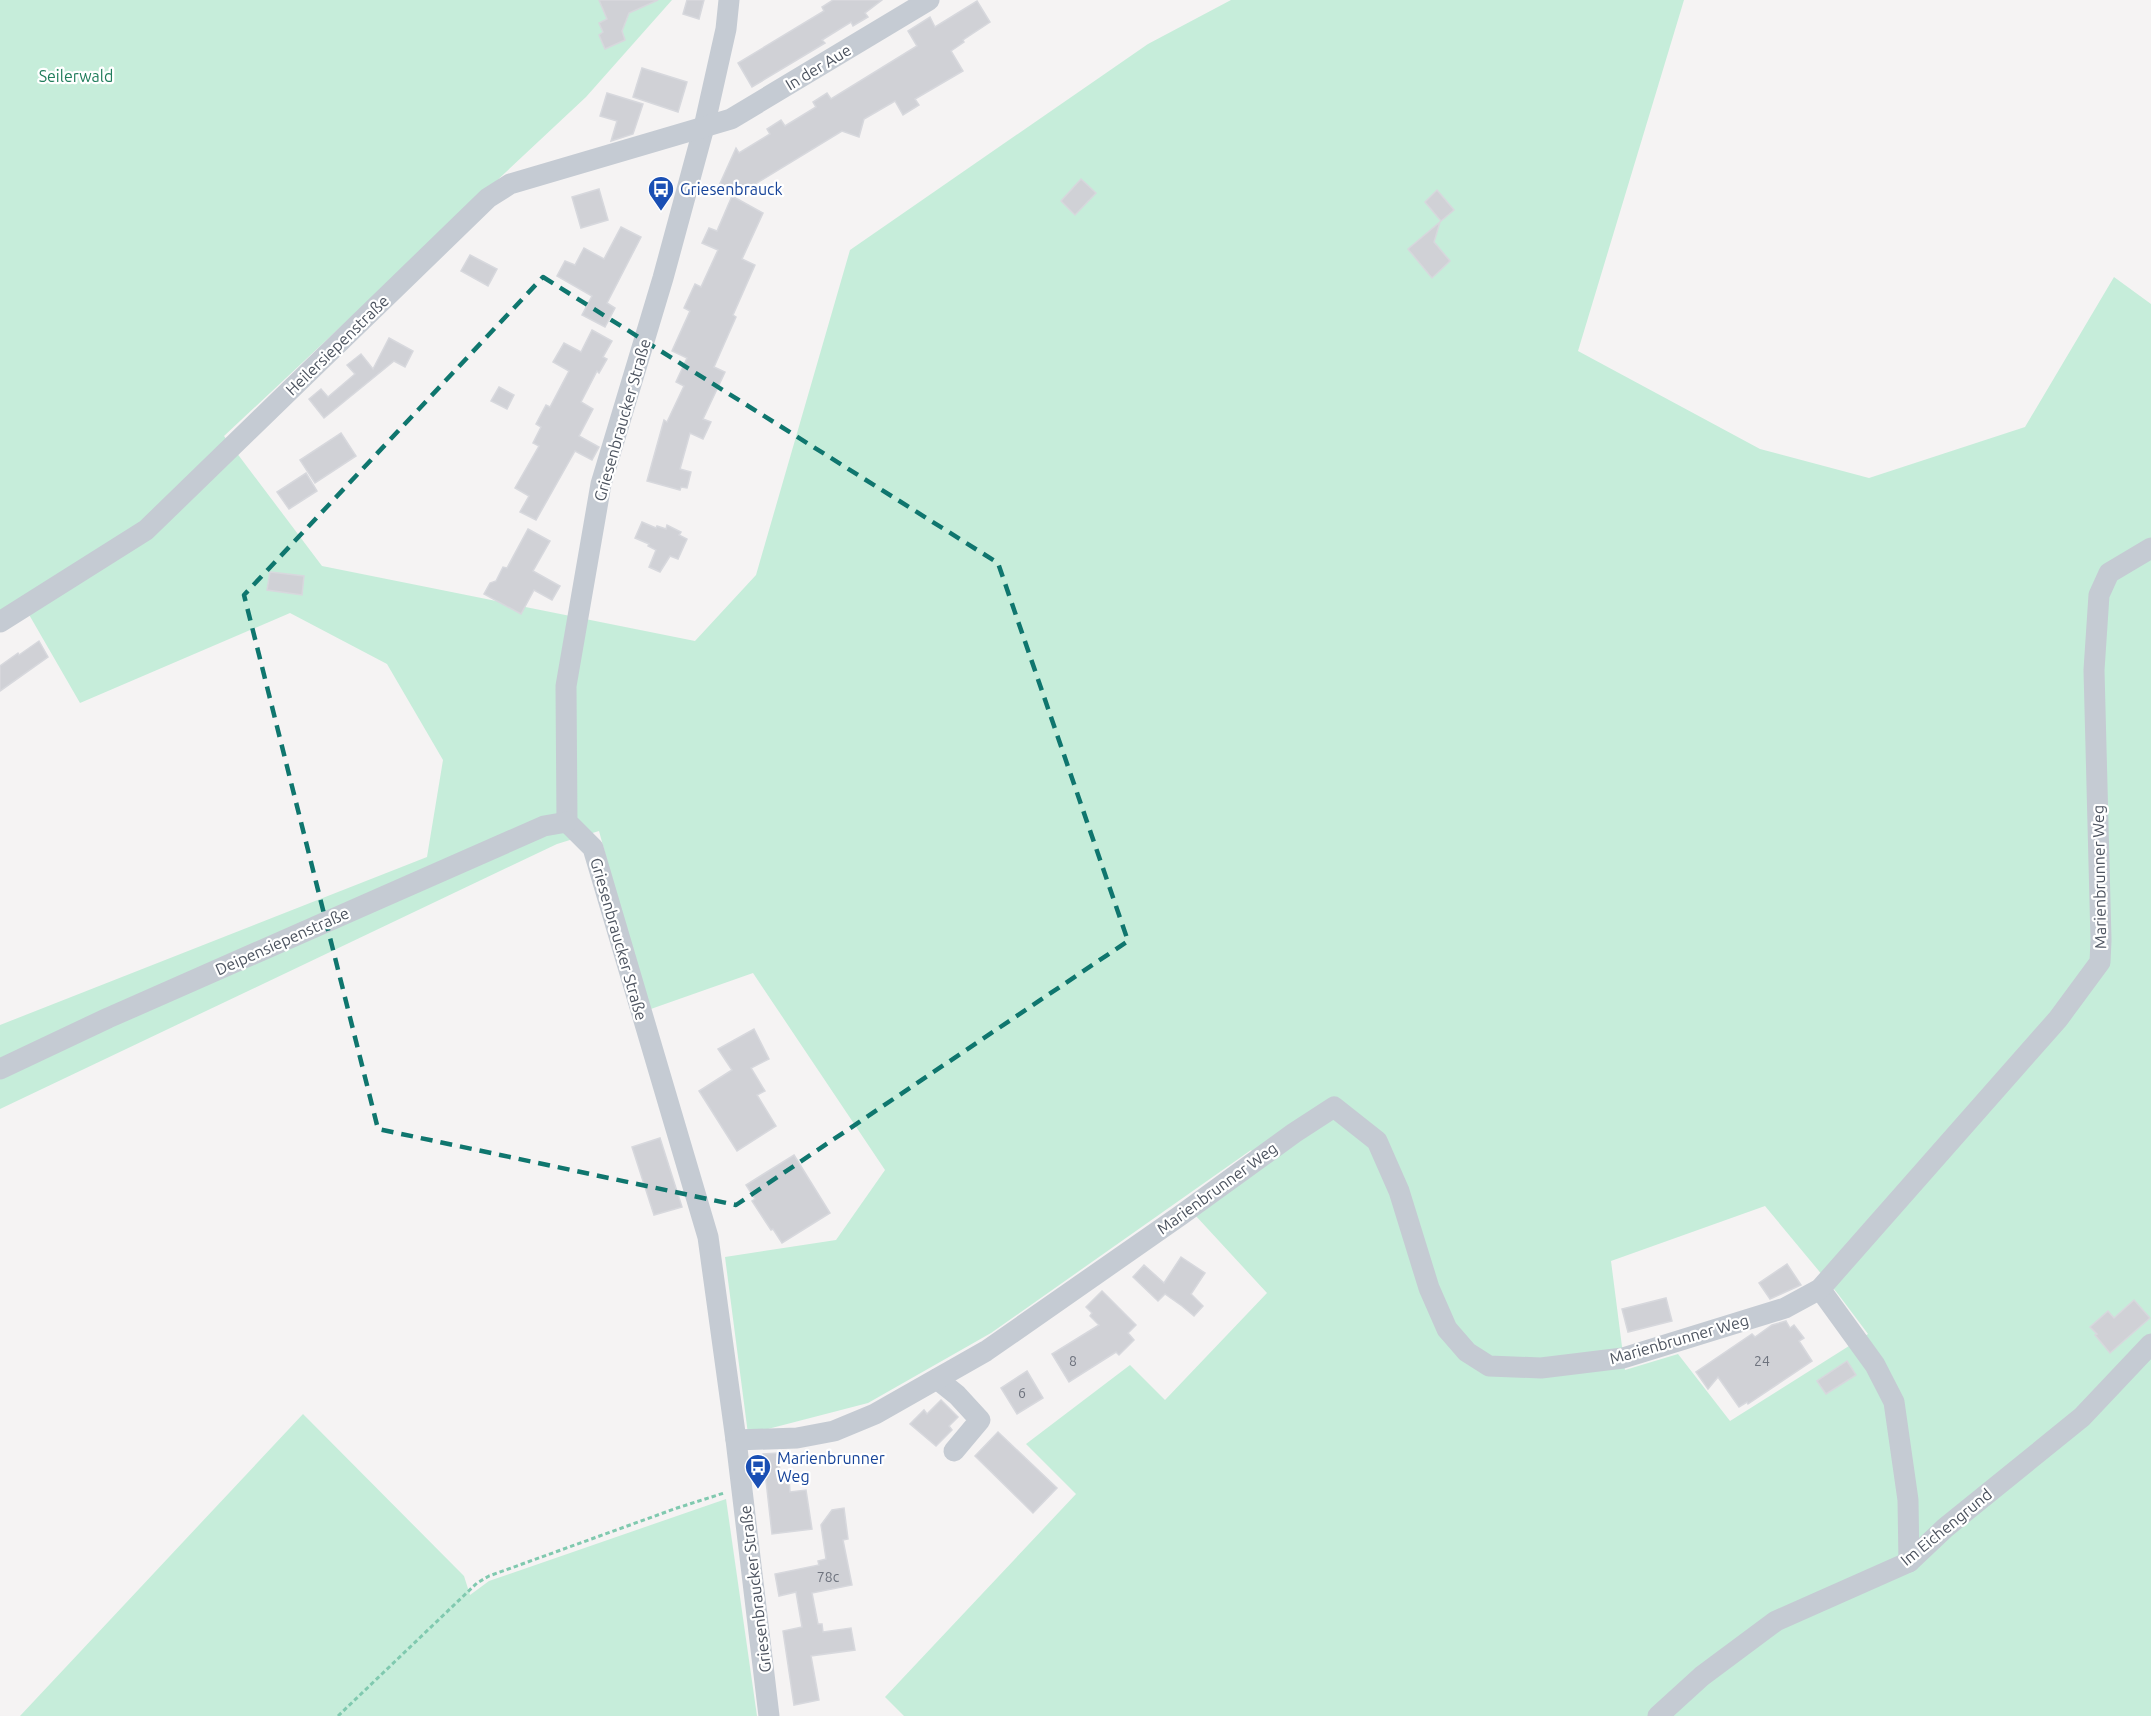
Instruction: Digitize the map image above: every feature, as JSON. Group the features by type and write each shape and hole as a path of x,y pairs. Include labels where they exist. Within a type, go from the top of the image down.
{"street":[{"name":"Griesenbraucker Straße","path":"729,0 726,29 704,127 663,278 601,484 566,686 567,822 593,848 708,1237 742,1487 769,1716"},
{"name":"In der Aue","path":"704,127 730,119 929,0"},
{"name":"Heilersiepenstraße","path":"0,622 146,530 488,198 510,184 704,127"},
{"name":"Marienbrunner Weg","path":"736,1440 797,1438 834,1431 875,1414 986,1351 1181,1215 1294,1132 1334,1107 1377,1142 1399,1191 1429,1288 1448,1329 1467,1352 1489,1366 1541,1368 1623,1358 1785,1308 1820,1289 2058,1019 2100,962 2094,670 2099,595 2109,573 2151,548"},
{"name":"Deipensiepenstraße","path":"0,1069 108,1018 544,826 567,822"},
{"path":"1820,1289 1875,1365 1894,1402 1908,1500 1909,1562"},
{"name":"Im Eichengrund","path":"1658,1716 1702,1676 1776,1621 1909,1562 1946,1528 2082,1417 2151,1344"},
{"path":"937,1379 957,1395 980,1420 954,1451"}],"path":[{"path":"339,1716 477,1583 489,1575 742,1487"}],"highlighted area":[{"path":"543,277 998,563 1128,941 736,1205 378,1129 244,595"}],"green space":[{"name":"Seilerwald","path":"0,0 672,0 586,97 224,436 322,566 695,641 756,575 850,250 1148,44 1231,0 1684,0 1578,351 1760,449 1869,478 2025,427 2114,277 2151,304 2151,1716 904,1716 885,1697 1076,1494 1026,1444 1130,1365 1165,1400 1267,1293 1195,1215 1264,1163 1251,1150 991,1333 868,1403 748,1434 725,1257 836,1240 885,1170 753,973 648,1010 599,831 557,844 0,1109 0,1025 427,857 443,760 387,664 290,613 80,703 20,599 0,612","holes":["1765,1206 1868,1334 1730,1421 1678,1354 1625,1370 1611,1261"]},
{"path":"303,1414 464,1576 470,1595 489,1581 726,1499 757,1716 20,1716"}],"building":[{"path":"599,0 658,0 629,13 622,31 625,40 605,49 599,35 603,32 599,23 607,19"},
{"path":"687,0 704,0 699,19 683,14"},
{"path":"833,0 882,0 865,13 868,17 853,26 851,22 822,40 825,43 752,87 738,63 824,11 822,7"},
{"path":"977,1 990,22 951,51 963,71 915,99 919,105 903,115 895,101 864,119 859,137 842,131 734,197 717,190 736,148 739,153 770,134 767,129 781,120 785,126 816,107 813,102 827,93 831,99 917,46 908,31 930,17 935,27"},
{"path":"642,68 687,82 678,112 633,97"},
{"path":"607,93 643,104 633,134 611,141 617,121 600,116"},
{"path":"1081,179 1096,193 1075,215 1061,201"},
{"path":"599,189 608,220 581,228 572,197"},
{"path":"1437,190 1454,210 1441,221 1425,202"},
{"path":"732,196 763,213 742,259 755,265 714,367 725,372 703,419 711,422 703,439 690,433 680,469 691,472 687,488 681,487 680,490 647,481 664,420 667,422 684,386 676,382 687,358 672,351 690,311 684,308 695,284 701,287 718,250 702,243 709,228 717,231"},
{"path":"1440,222 1434,242 1450,261 1432,278 1408,249"},
{"path":"621,227 641,237 607,303 615,308 605,327 582,315 592,296 557,276 565,261 575,265 584,248 604,259"},
{"path":"470,255 497,269 488,286 461,271"},
{"path":"592,330 612,341 603,357 607,359 599,373 597,371 581,402 593,409 579,436 599,447 592,460 575,451 536,520 520,512 529,496 515,488 539,446 533,443 541,427 536,424 546,405 550,407 569,371 553,362 564,343 581,352"},
{"path":"389,338 413,351 405,367 394,361 324,418 309,399 321,389 328,397 355,374 347,365 361,354 373,369"},
{"path":"499,387 514,395 507,409 491,401"},
{"path":"341,433 356,456 315,483 300,460"},
{"path":"306,473 317,491 289,509 277,492"},
{"path":"642,522 656,528 657,526 666,529 667,525 681,532 679,535 687,539 678,559 670,556 660,572 649,567 656,550 635,538"},
{"path":"528,529 550,541 533,571 560,586 552,600 534,590 521,614 484,594 490,583 496,581 503,567 507,568"},
{"path":"270,572 304,576 302,595 267,590"},
{"path":"39,641 48,657 0,691 0,666"},
{"path":"754,1029 769,1059 751,1068 765,1091 757,1095 776,1126 737,1151 699,1091 732,1070 718,1049"},
{"path":"660,1138 682,1207 654,1215 632,1147"},
{"path":"794,1155 830,1213 782,1243 752,1201 755,1199 746,1185"},
{"path":"1181,1257 1205,1273 1191,1294 1203,1306 1194,1316 1165,1294 1158,1301 1133,1277 1144,1265 1164,1283"},
{"path":"1787,1264 1801,1285 1770,1299 1759,1283"},
{"path":"1102,1291 1136,1325 1128,1333 1134,1340 1119,1355 1116,1352 1069,1382 1052,1354 1099,1325 1090,1316 1092,1313 1086,1307"},
{"path":"1666,1298 1672,1321 1628,1332 1622,1309"},
{"path":"2134,1300 2150,1318 2110,1353 2090,1327 2108,1311 2114,1318"},
{"path":"1786,1321 1790,1328 1794,1325 1804,1338 1799,1341 1812,1361 1748,1404 1747,1402 1739,1407 1718,1377 1708,1389 1696,1372 1752,1334 1755,1337 1772,1325"},
{"path":"1847,1361 1856,1375 1826,1394 1817,1381"},
{"path":"1027,1371 1043,1398 1017,1414 1001,1388"},
{"path":"941,1400 958,1417 949,1426 952,1430 936,1446 910,1424 924,1410 927,1414"},
{"path":"998,1432 1057,1488 1033,1513 975,1456"},
{"path":"778,1453 780,1472 789,1478 790,1492 806,1490 812,1529 772,1534 763,1454"},
{"path":"844,1508 848,1539 843,1540 852,1585 812,1593 818,1624 822,1624 823,1632 851,1628 855,1650 811,1656 819,1700 794,1705 783,1631 802,1627 796,1592 779,1596 775,1574 819,1565 818,1561 826,1559 821,1525 832,1510"}],"place":[{"name":"Griesenbrauck","path":"661,212"},
{"name":"Marienbrunner Weg","path":"758,1490"}]}
